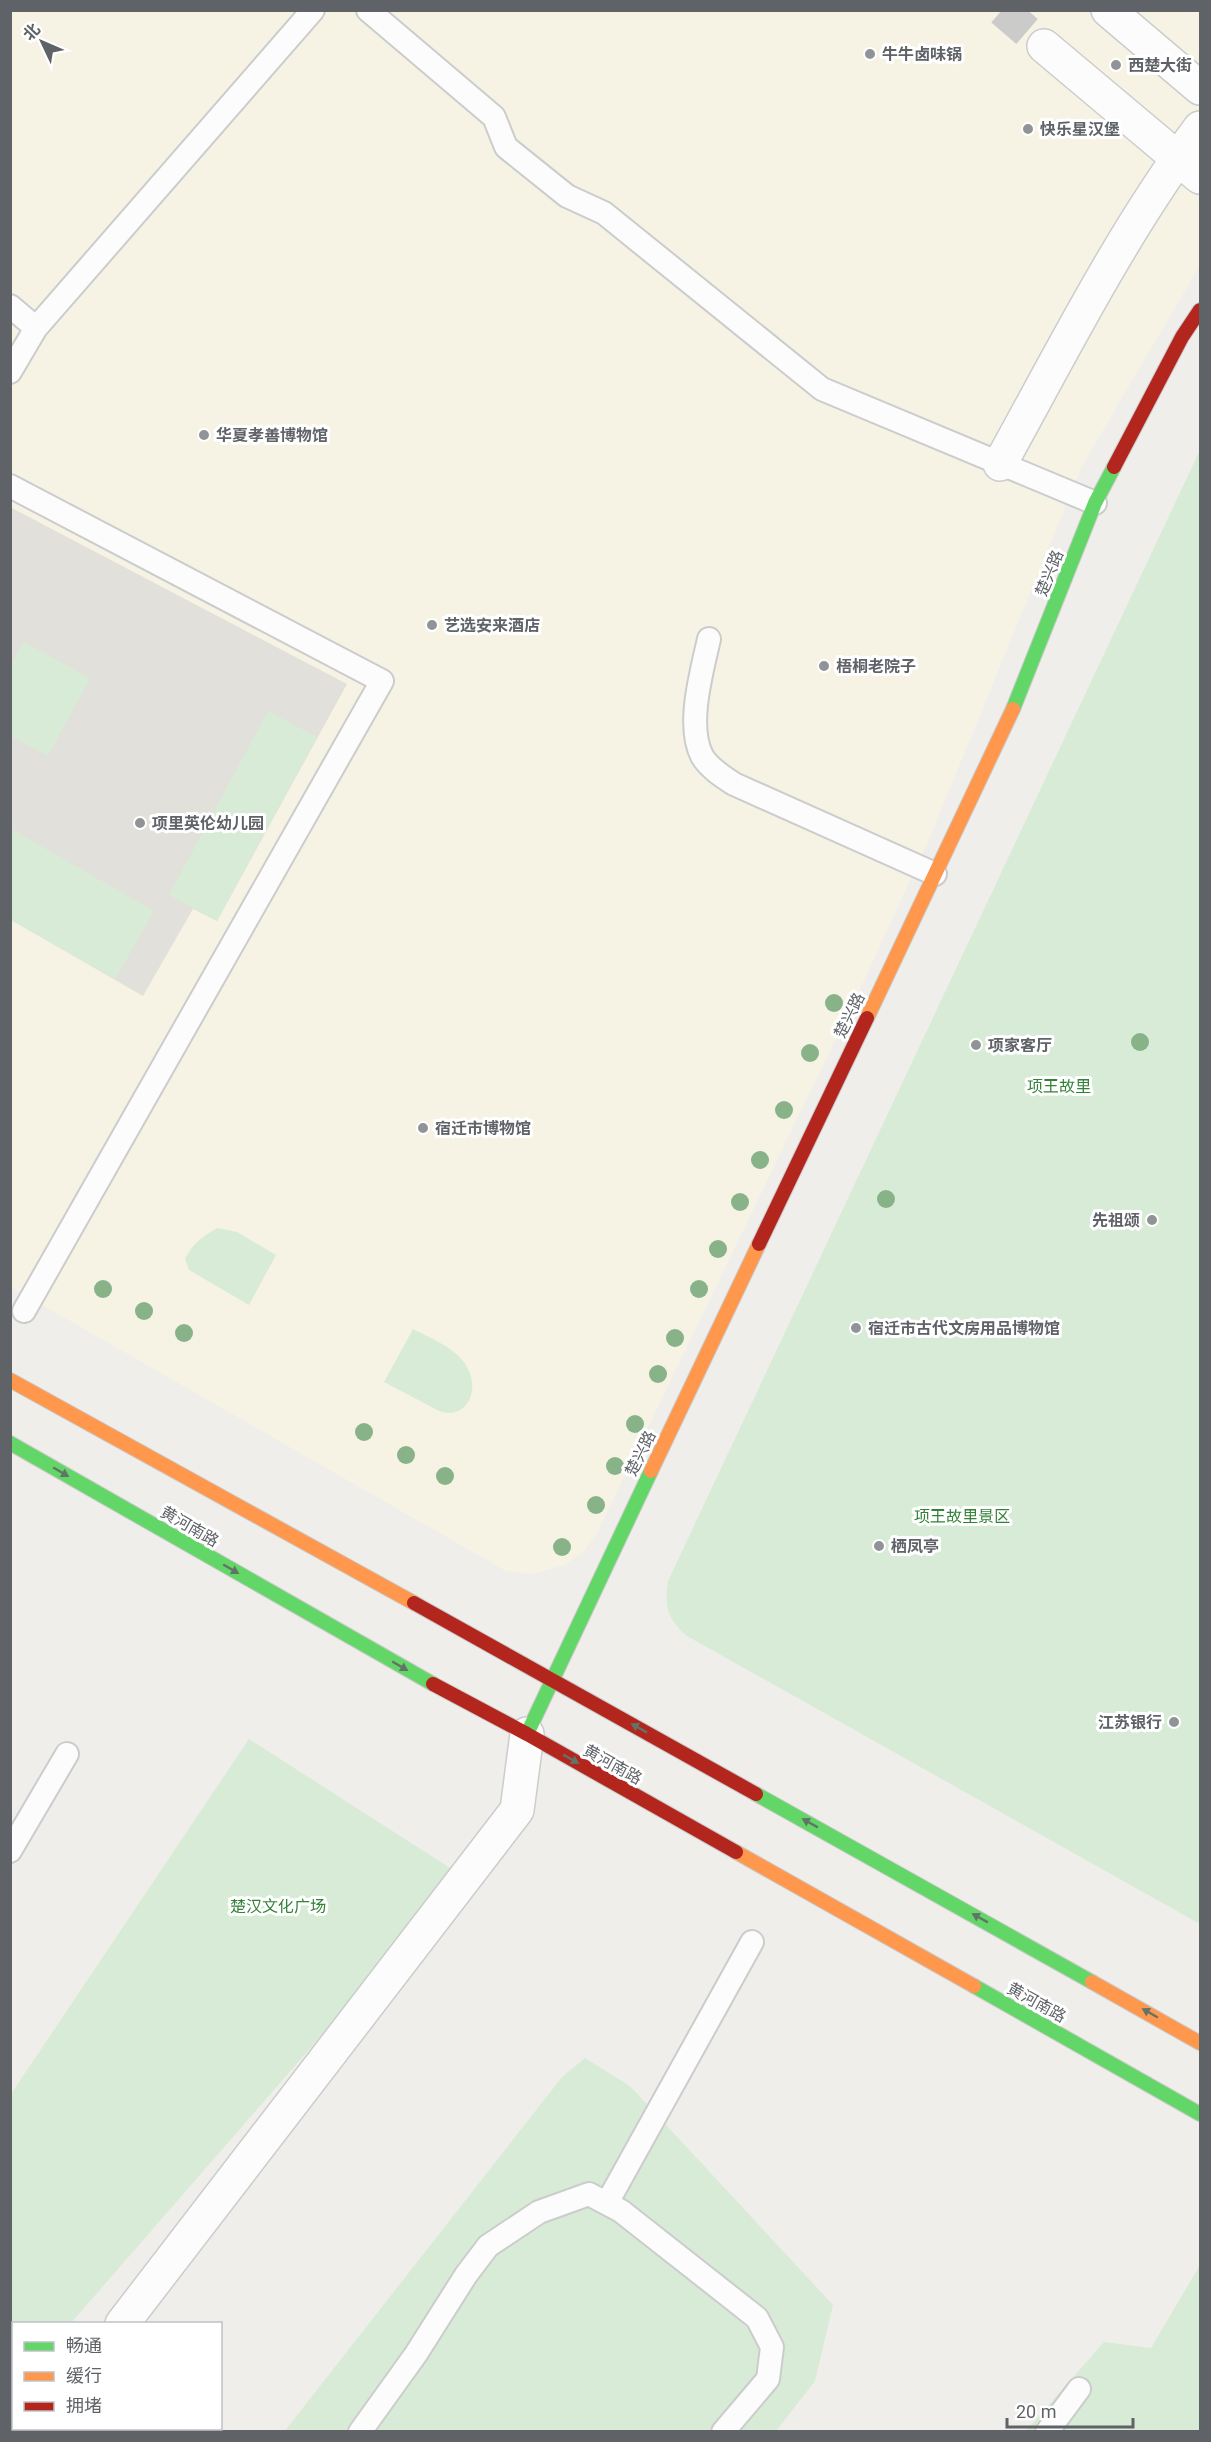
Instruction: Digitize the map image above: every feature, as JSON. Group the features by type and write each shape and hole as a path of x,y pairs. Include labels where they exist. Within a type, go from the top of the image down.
{"main road":[{"name":"楚兴路","path":"526,1734 1010,717 1095,503 1182,338 1200,309"},
{"path":"10,1380 552,1679 1200,2043"},
{"name":"黄河南路","path":"10,1443 425,1680 526,1734 1200,2114"}],"street":[{"path":"1108,10 1200,88"},
{"path":"1044,46 1189,167"},
{"path":"1000,464 1121,245 1189,167 1200,128"},
{"path":"124,2322 517,1810 526,1734"}],"lane":[{"path":"10,372 36,328 313,10"},
{"path":"368,10 494,117 506,147 567,196 604,213 822,389 1095,503"},
{"path":"10,306 36,328"},
{"path":"10,486 382,681 24,1311"},
{"path":"709,639 696,710 697,736 702,756 716,771 734,784 935,874"},
{"path":"10,1851 67,1754"},
{"path":"607,2204 752,1942"},
{"path":"360,2432 416,2354 466,2275 488,2246 538,2212 589,2194 621,2211 757,2318 772,2347 768,2379 723,2432"},
{"path":"1047,2432 1079,2389"}],"shaded area":[{"path":"11,11 1200,11 1200,265 1082,466 930,837 867,974 596,1535 583,1552 565,1565 531,1574 506,1571 11,1287"},
{"name":"项里英伦幼儿园","path":"10,507 347,684 217,921 193,909 143,996 11,920"}],"green space":[{"name":"项王故里景区","path":"1200,450 1200,1924 687,1636 671,1618 666,1598 668,1581"},
{"path":"23,642 90,678 48,756 11,736 11,665"},
{"path":"268,711 317,737 217,921 169,895"},
{"path":"11,829 154,911 115,979 11,920"},
{"path":"217,1228 237,1232 276,1255 249,1305 189,1270 185,1259 188,1253 198,1241"},
{"path":"413,1329 445,1346 465,1363 472,1380 472,1388 468,1403 463,1408 448,1413 439,1411 384,1382"},
{"name":"楚汉文化广场","path":"249,1739 461,1875 72,2322 12,2322 11,2393 11,2094"},
{"path":"585,2058 630,2086 833,2305 815,2381 776,2431 284,2432 562,2077"},
{"path":"1200,2265 1200,2431 1025,2432 1104,2342 1151,2348"}],"tunnel":[{"path":"1002,10 1044,46"}],"traffic: fast":[{"path":"1013,709 1095,503 1114,467"},
{"path":"10,1443 433,1684"},
{"path":"527,1734 651,1471"},
{"path":"756,1794 1092,1982"},
{"path":"974,1986 1200,2114"}],"traffic: slow":[{"path":"867,1018 1013,709"},
{"path":"651,1471 759,1244"},
{"path":"10,1380 414,1603"},
{"path":"736,1852 974,1986"},
{"path":"1092,1982 1200,2043"}],"traffic: jam":[{"path":"1114,467 1182,337 1200,310"},
{"path":"759,1244 867,1018"},
{"path":"414,1603 756,1794"},
{"path":"433,1684 527,1734 736,1852"}],"place":[{"name":"牛牛卤味锅","path":"870,54"},
{"name":"西楚大街","path":"1116,65"},
{"name":"快乐星汉堡","path":"1028,129"},
{"name":"华夏孝善博物馆","path":"204,435"},
{"name":"艺选安来酒店","path":"432,625"},
{"name":"梧桐老院子","path":"824,666"},
{"name":"项里英伦幼儿园","path":"140,823"},
{"name":"项家客厅","path":"976,1045"},
{"name":"宿迁市博物馆","path":"423,1128"},
{"name":"先祖颂","path":"1152,1220"},
{"name":"宿迁市古代文房用品博物馆","path":"856,1328"},
{"name":"栖凤亭","path":"879,1546"},
{"name":"江苏银行","path":"1174,1722"}],"park label":[{"name":"项王故里","path":"1059,1086"}]}
